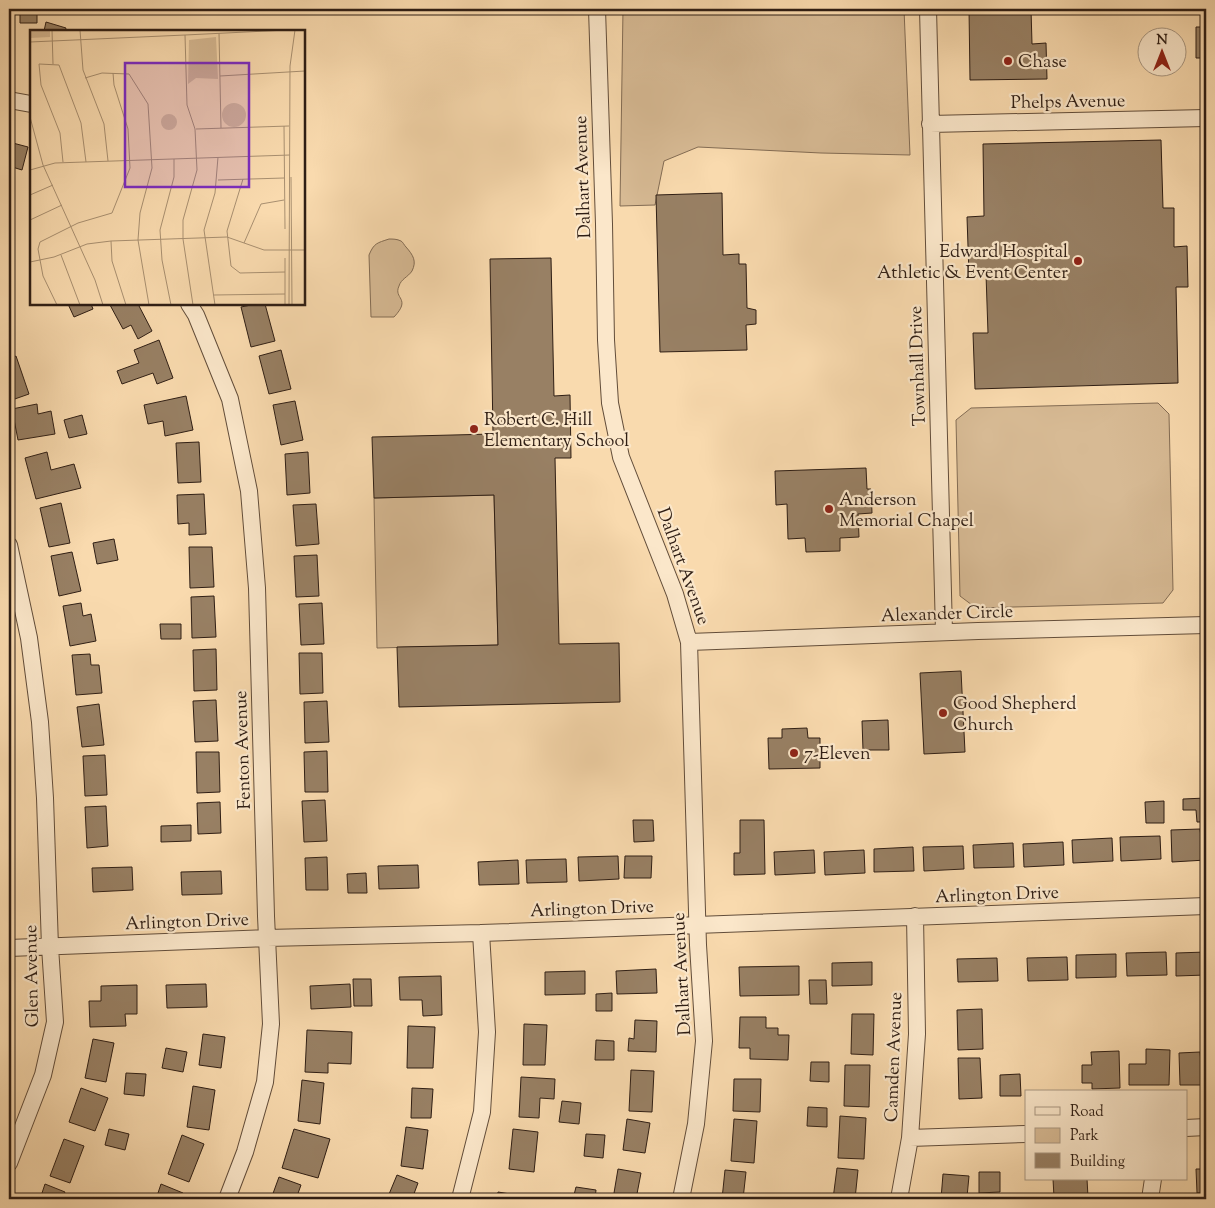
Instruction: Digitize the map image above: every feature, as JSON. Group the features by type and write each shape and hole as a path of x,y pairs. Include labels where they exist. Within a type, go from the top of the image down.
{"street":[{"name":"Dalhart Avenue","path":"597,9 606,340 610,403 622,456 675,594 689,642 698,924 704,1041 696,1124 681,1199"},
{"name":"Townhall Drive","path":"928,9 944,632"},
{"path":"9,100 30,104"},
{"name":"Phelps Avenue","path":"930,124 1206,118"},
{"name":"Fenton Avenue","path":"190,305 196,315 230,399 249,491 257,588 270,1024 265,1082 245,1152 227,1199"},
{"name":"Glen Avenue","path":"9,545 29,638 40,722 46,807 50,947 56,1022 42,1075 9,1163"},
{"name":"Alexander Circle","path":"689,642 944,632 1206,625"},
{"name":"Arlington Drive","path":"9,948 267,938 481,933 1206,906"},
{"name":"Camden Avenue","path":"899,1199 910,1138 917,1034 915,916"},
{"path":"460,1199 482,1112 487,1032 481,933"},
{"path":"1188,1128 1206,1127"},
{"path":"910,1138 1025,1134"},
{"path":"1150,1199 1153,1180"}],"green space":[{"path":"623,9 904,9 910,155 698,147 664,161 655,205 620,206"},
{"path":"389,239 396,239 402,242 412,255 413,267 412,271 399,286 398,294 402,306 394,317 371,317 369,255 376,244"},
{"path":"1158,403 1169,414 1173,590 1163,603 976,608 960,596 956,420 971,408"},
{"path":"494,495 498,645 377,648 374,498"}],"building":[{"path":"20,9 37,9 37,23 20,23"},
{"name":"Chase","path":"969,9 1031,9 1032,44 1046,43 1047,79 970,80"},
{"path":"46,22 66,28 65,30 44,30"},
{"path":"1196,27 1206,27 1206,58 1196,58"},
{"name":"Edward Hospital Athletic & Event Center","path":"1161,140 1163,208 1174,208 1174,247 1187,246 1188,287 1176,287 1178,383 975,389 973,333 988,333 986,274 969,275 967,217 984,216 983,144"},
{"path":"9,142 28,147 22,170 9,166"},
{"path":"722,193 723,255 739,254 739,264 746,264 747,308 756,310 756,324 746,325 747,350 660,352 656,195"},
{"path":"551,258 554,396 570,395 571,458 555,458 559,644 619,643 620,702 399,707 397,647 498,645 494,495 374,498 372,437 493,434 490,259"},
{"path":"68,305 91,305 93,309 74,317"},
{"path":"110,305 139,305 152,331 138,339 131,325 123,329"},
{"path":"265,305 275,341 251,347 241,307"},
{"path":"159,340 173,378 157,384 153,373 122,384 117,371 139,363 134,350"},
{"path":"281,350 291,389 269,394 259,356"},
{"path":"16,356 29,394 9,401 9,359"},
{"path":"186,396 193,430 165,436 163,421 148,424 144,405"},
{"path":"295,401 303,440 281,445 273,405"},
{"path":"37,404 38,414 51,411 55,434 18,440 12,409"},
{"path":"82,415 87,434 69,438 64,420"},
{"path":"199,442 201,482 178,483 176,443"},
{"path":"47,452 51,470 74,464 81,488 36,499 25,458"},
{"path":"308,452 310,493 287,495 285,454"},
{"name":"Anderson Memorial Chapel","path":"866,468 867,489 871,489 872,513 858,514 859,537 840,538 840,551 806,552 805,538 788,539 787,504 776,505 775,471"},
{"path":"204,494 206,534 189,535 189,523 178,524 177,495"},
{"path":"61,503 70,543 49,547 40,508"},
{"path":"316,504 319,544 296,546 293,505"},
{"path":"114,539 118,560 97,564 93,543"},
{"path":"189,547 212,547 214,587 190,588"},
{"path":"72,552 81,591 59,596 51,556"},
{"path":"317,555 319,596 296,597 294,556"},
{"path":"214,596 216,637 192,638 191,597"},
{"path":"81,603 83,616 91,614 96,641 70,646 63,606"},
{"path":"322,603 324,644 301,645 299,604"},
{"path":"160,624 181,624 181,639 161,639"},
{"path":"216,649 217,690 194,691 193,650"},
{"path":"299,653 322,653 323,693 300,694"},
{"path":"90,654 91,665 99,665 102,693 76,695 72,655"},
{"name":"Good Shepherd Church","path":"961,671 965,752 924,754 920,673"},
{"path":"216,700 218,741 195,742 193,701"},
{"path":"327,701 329,742 305,743 304,702"},
{"path":"99,704 104,745 82,747 77,707"},
{"path":"888,720 889,750 863,750 862,721"},
{"name":"7-Eleven","path":"807,728 808,738 820,738 820,768 769,769 768,738 782,738 782,729"},
{"path":"327,751 328,792 305,792 304,752"},
{"path":"196,752 219,752 220,792 197,793"},
{"path":"105,755 107,795 85,796 83,756"},
{"path":"1206,798 1206,822 1197,822 1196,810 1183,810 1183,799"},
{"path":"325,800 327,841 304,842 302,801"},
{"path":"1164,801 1164,823 1146,823 1145,802"},
{"path":"220,802 221,833 198,834 197,803"},
{"path":"106,806 108,846 87,848 85,807"},
{"path":"633,820 653,820 654,841 634,842"},
{"path":"740,820 764,820 765,874 734,875 734,853 740,853"},
{"path":"191,825 191,841 161,842 161,826"},
{"path":"1200,829 1201,837 1206,837 1206,860 1172,862 1171,830"},
{"path":"1160,836 1161,859 1121,861 1120,837"},
{"path":"1112,838 1113,861 1073,863 1072,840"},
{"path":"1063,842 1064,865 1024,867 1023,844"},
{"path":"1013,843 1014,867 974,868 973,845"},
{"path":"963,846 964,869 924,871 923,847"},
{"path":"913,847 914,871 874,872 874,849"},
{"path":"814,850 815,873 775,875 774,852"},
{"path":"864,850 865,873 825,875 824,852"},
{"path":"618,856 619,879 579,881 578,857"},
{"path":"625,856 652,856 651,878 624,878"},
{"path":"327,857 328,890 306,890 305,858"},
{"path":"566,859 567,882 527,883 526,860"},
{"path":"518,860 519,884 479,885 478,862"},
{"path":"418,865 419,888 379,889 378,866"},
{"path":"132,867 133,890 93,892 92,868"},
{"path":"221,871 222,894 182,895 181,872"},
{"path":"366,873 367,893 348,893 347,874"},
{"path":"1166,952 1167,975 1127,976 1126,953"},
{"path":"1206,952 1206,975 1176,976 1176,953"},
{"path":"1116,954 1116,977 1076,978 1076,955"},
{"path":"1067,957 1068,980 1028,981 1027,958"},
{"path":"997,958 998,981 958,982 957,959"},
{"path":"872,962 872,985 832,986 832,963"},
{"path":"799,966 799,995 740,996 739,967"},
{"path":"656,969 657,993 617,994 616,971"},
{"path":"585,971 585,994 545,995 545,972"},
{"path":"441,976 442,1015 423,1016 422,1000 400,1000 399,977"},
{"path":"353,979 371,979 372,1006 354,1006"},
{"path":"809,980 826,980 827,1004 810,1004"},
{"path":"206,984 207,1007 167,1008 166,985"},
{"path":"350,984 351,1007 311,1009 310,986"},
{"path":"137,985 137,1014 125,1014 126,1026 90,1027 89,1001 101,1001 101,986"},
{"path":"612,993 612,1011 596,1011 596,994"},
{"path":"982,1009 983,1049 958,1050 957,1010"},
{"path":"852,1014 874,1014 873,1055 851,1054"},
{"path":"740,1017 766,1017 766,1028 778,1028 778,1035 789,1035 788,1060 750,1059 750,1048 739,1048"},
{"path":"635,1020 657,1021 656,1052 628,1051 629,1038 634,1039"},
{"path":"524,1024 547,1025 545,1065 523,1065"},
{"path":"408,1026 435,1027 433,1068 407,1068"},
{"path":"307,1030 352,1032 351,1064 328,1063 328,1073 305,1072"},
{"path":"203,1034 225,1037 221,1068 199,1065"},
{"path":"93,1039 114,1043 106,1082 85,1078"},
{"path":"596,1040 614,1041 614,1060 595,1060"},
{"path":"166,1048 187,1052 183,1072 162,1068"},
{"path":"1146,1049 1170,1050 1169,1085 1129,1085 1129,1064 1146,1064"},
{"path":"1119,1051 1120,1088 1092,1089 1092,1083 1082,1083 1082,1065 1092,1065 1091,1052"},
{"path":"1200,1052 1201,1062 1206,1062 1206,1085 1180,1085 1179,1053"},
{"path":"958,1058 980,1058 982,1098 959,1099"},
{"path":"811,1062 829,1062 829,1082 810,1081"},
{"path":"845,1065 870,1065 869,1107 844,1106"},
{"path":"631,1070 654,1071 652,1112 629,1111"},
{"path":"126,1073 146,1074 144,1096 124,1094"},
{"path":"1020,1074 1021,1096 1000,1096 1000,1075"},
{"path":"521,1077 555,1079 554,1099 540,1098 539,1118 519,1117"},
{"path":"734,1079 761,1079 760,1112 733,1111"},
{"path":"302,1080 324,1083 320,1124 298,1121"},
{"path":"193,1086 215,1090 209,1130 187,1127"},
{"path":"81,1088 108,1098 95,1131 69,1122"},
{"path":"412,1088 433,1089 431,1118 411,1118"},
{"path":"562,1101 581,1103 579,1124 559,1122"},
{"path":"808,1107 827,1108 827,1127 807,1126"},
{"path":"840,1116 866,1118 864,1159 838,1158"},
{"path":"627,1119 650,1123 645,1153 623,1150"},
{"path":"734,1119 757,1121 754,1163 731,1161"},
{"path":"406,1127 428,1130 423,1169 401,1166"},
{"path":"109,1129 129,1134 125,1150 105,1145"},
{"path":"294,1129 330,1139 318,1178 282,1168"},
{"path":"513,1129 538,1132 534,1172 509,1169"},
{"path":"586,1134 605,1135 603,1158 584,1156"},
{"path":"182,1135 204,1144 189,1182 168,1174"},
{"path":"64,1139 84,1146 70,1183 50,1176"},
{"path":"837,1168 858,1170 855,1199 833,1199"},
{"path":"618,1169 641,1173 636,1199 613,1199"},
{"path":"1196,1169 1206,1169 1206,1192 1197,1193"},
{"path":"725,1170 746,1172 743,1199 722,1199"},
{"path":"979,1172 1000,1172 1000,1192 979,1193"},
{"path":"943,1174 969,1176 967,1197 972,1197 972,1199 941,1199"},
{"path":"397,1175 418,1183 412,1199 387,1199"},
{"path":"279,1177 301,1185 296,1199 271,1199"},
{"path":"1053,1180 1087,1180 1088,1197 1054,1197"},
{"path":"45,1184 65,1192 62,1199 40,1199"},
{"path":"161,1184 183,1193 181,1199 156,1199"},
{"path":"576,1187 596,1190 595,1199 573,1199"},
{"path":"498,1192 522,1196 521,1199 497,1199"}],"place":[{"name":"Chase","path":"1008,61"},
{"name":"Edward Hospital Athletic & Event Center","path":"1078,261"},
{"name":"Robert C. Hill Elementary School","path":"474,429"},
{"name":"Anderson Memorial Chapel","path":"829,509"},
{"name":"Good Shepherd Church","path":"943,713"},
{"name":"7-Eleven","path":"794,753"}]}
